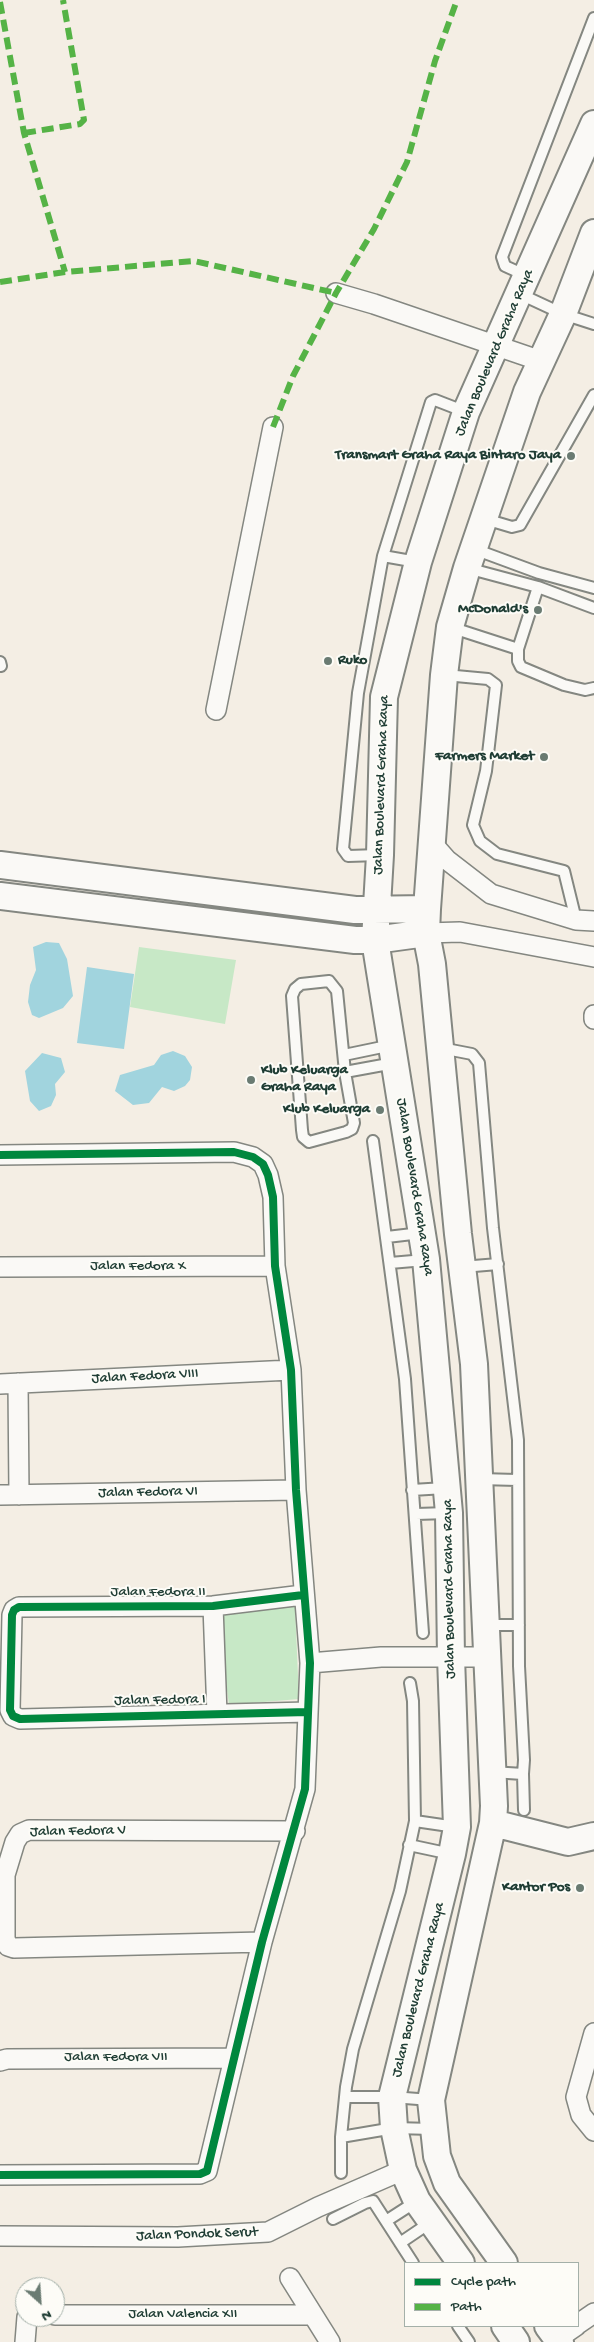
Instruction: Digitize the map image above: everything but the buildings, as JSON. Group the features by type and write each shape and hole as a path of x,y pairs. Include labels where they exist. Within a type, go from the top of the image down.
{"main road":[{"name":"Jalan Boulevard Graha Raya","path":"460,2262 424,2211 403,2170 394,2128 392,2097 457,1827 448,1500 426,1259 375,940 380,855 384,697 418,562 466,412 498,345 594,124"},
{"name":"Jalan Boulevard Graha Raya","path":"503,2262 447,2183 437,2156 431,2100 493,1823 474,1364 462,1268 432,964 426,921 444,675 450,628 484,518 527,392 563,314 594,234"},
{"path":"0,865 355,910 376,910 426,921"},
{"path":"0,896 355,940 375,940 426,921"},
{"path":"380,973 388,957 403,948 420,951 432,964"},
{"path":"493,1823 568,1842 594,1836"},
{"name":"Jalan Pondok Serut","path":"403,2170 437,2156"},
{"path":"506,2327 516,2342"}],"street":[{"path":"336,293 542,361"},
{"path":"216,710 273,427"},
{"path":"432,842 447,860 491,894 585,920"},
{"path":"426,921 460,932 594,957"},
{"path":"0,1154 234,1152 252,1157 263,1164 268,1175 273,1197 275,1266 291,1370 296,1490 310,1663 306,1789 262,1942 207,2172 200,2174 0,2175"},
{"name":"Jalan Fedora X","path":"0,1267 275,1266"},
{"name":"Jalan Fedora VIII","path":"9,1384 291,1370"},
{"path":"9,1384 19,1495"},
{"name":"Jalan Fedora VI","path":"0,1495 296,1490"},
{"name":"Jalan Fedora II","path":"14,1716 10,1710 12,1614 14,1610 20,1607 213,1606 303,1595"},
{"path":"213,1606 217,1714"},
{"path":"310,1663 381,1658 486,1657"},
{"name":"Jalan Fedora I","path":"14,1716 20,1719 308,1712"},
{"name":"Jalan Fedora V","path":"262,1942 14,1948 8,1946 5,1939 6,1875 15,1842 20,1834 29,1830 295,1831"},
{"path":"594,2033 576,2097 581,2115 594,2131"},
{"name":"Jalan Fedora VII","path":"0,2061 7,2059 233,2058"},
{"name":"Jalan Pondok Serut","path":"0,2236 178,2237 268,2232 318,2207 403,2170"},
{"path":"290,2278 330,2342"},
{"path":"579,2322 594,2313"},
{"name":"Jalan Valencia XII","path":"65,2315 312,2314"},
{"path":"26,2342 27,2327"}],"lane":[{"path":"594,18 502,257 505,266 524,285 563,314 594,324"},
{"path":"484,518 512,527 520,525 594,395"},
{"path":"380,855 348,856 342,849 358,693 383,556 431,402 435,400 466,412"},
{"path":"383,556 418,562"},
{"path":"471,559 594,608"},
{"path":"471,559 539,573 594,588"},
{"path":"538,587 518,649 518,661 521,667 532,673 585,690 594,688"},
{"path":"450,628 518,649"},
{"path":"444,675 488,679 496,686 486,771 473,826 480,841 497,854 564,871 585,920"},
{"path":"329,981 337,990 346,1072 354,1123 352,1129 309,1142 303,1137 302,1130 292,996 295,989 301,984 329,981"},
{"path":"440,1048 472,1054 479,1063 492,1228 498,1264 518,1440 519,1625 524,1738 524,1810"},
{"path":"344,1055 393,1054"},
{"path":"346,1072 393,1054"},
{"path":"373,1141 405,1380 423,1633"},
{"path":"387,1237 423,1233"},
{"path":"390,1263 426,1259"},
{"path":"462,1268 498,1264"},
{"path":"479,1479 517,1480"},
{"path":"412,1490 448,1500"},
{"path":"416,1514 448,1500"},
{"path":"485,1625 519,1625"},
{"path":"341,2173 345,2097 353,2049 400,1891 415,1821 413,1701 410,1683"},
{"path":"492,1772 523,1774"},
{"path":"415,1821 457,1827"},
{"path":"409,1845 452,1854"},
{"path":"345,2097 392,2097 431,2100"},
{"path":"342,2137 394,2128 433,2129"},
{"path":"333,2220 365,2203 373,2201 412,2262"},
{"path":"386,2221 424,2211"},
{"path":"400,2243 424,2211"},
{"path":"459,2327 469,2342"}],"green space":[{"path":"139,947 236,960 225,1024 130,1007"},
{"path":"295,1606 299,1699 229,1705 217,1614"}],"water":[{"path":"46,942 59,943 67,959 73,996 63,1008 39,1018 32,1015 28,1002 30,985 36,970 33,947"},
{"path":"87,967 134,974 124,1049 77,1043"},
{"path":"173,1051 185,1056 192,1067 190,1080 185,1086 174,1091 162,1087 149,1103 133,1105 115,1091 120,1075 154,1065 161,1055"},
{"path":"42,1053 61,1058 65,1072 55,1084 56,1095 51,1106 39,1111 30,1101 25,1071"}],"marked path":[{"path":"24,133 80,124 84,120 63,0"},
{"path":"273,427 293,376 336,293 374,229 407,162 435,61 457,0"},
{"path":"0,2 24,133 65,272"},
{"path":"0,282 65,272 194,261 336,293"}],"cycle path":[{"path":"0,1155 234,1152 253,1157 263,1164 268,1175 273,1197 275,1266 291,1370 296,1490 310,1663 305,1789 262,1942 207,2171 200,2174 0,2175"},
{"path":"303,1595 213,1606 19,1607 14,1610 12,1615 10,1710 13,1716 20,1719 308,1712"}],"place":[{"name":"Transmart Graha Raya Bintaro Jaya","path":"571,456"},
{"name":"McDonald's","path":"538,610"},
{"name":"Ruko","path":"328,661"},
{"name":"Farmers Market","path":"544,757"},
{"name":"Klub Keluarga Graha Raya","path":"251,1080"},
{"name":"Klub Keluarga","path":"380,1110"},
{"name":"Kantor Pos","path":"580,1888"}]}
